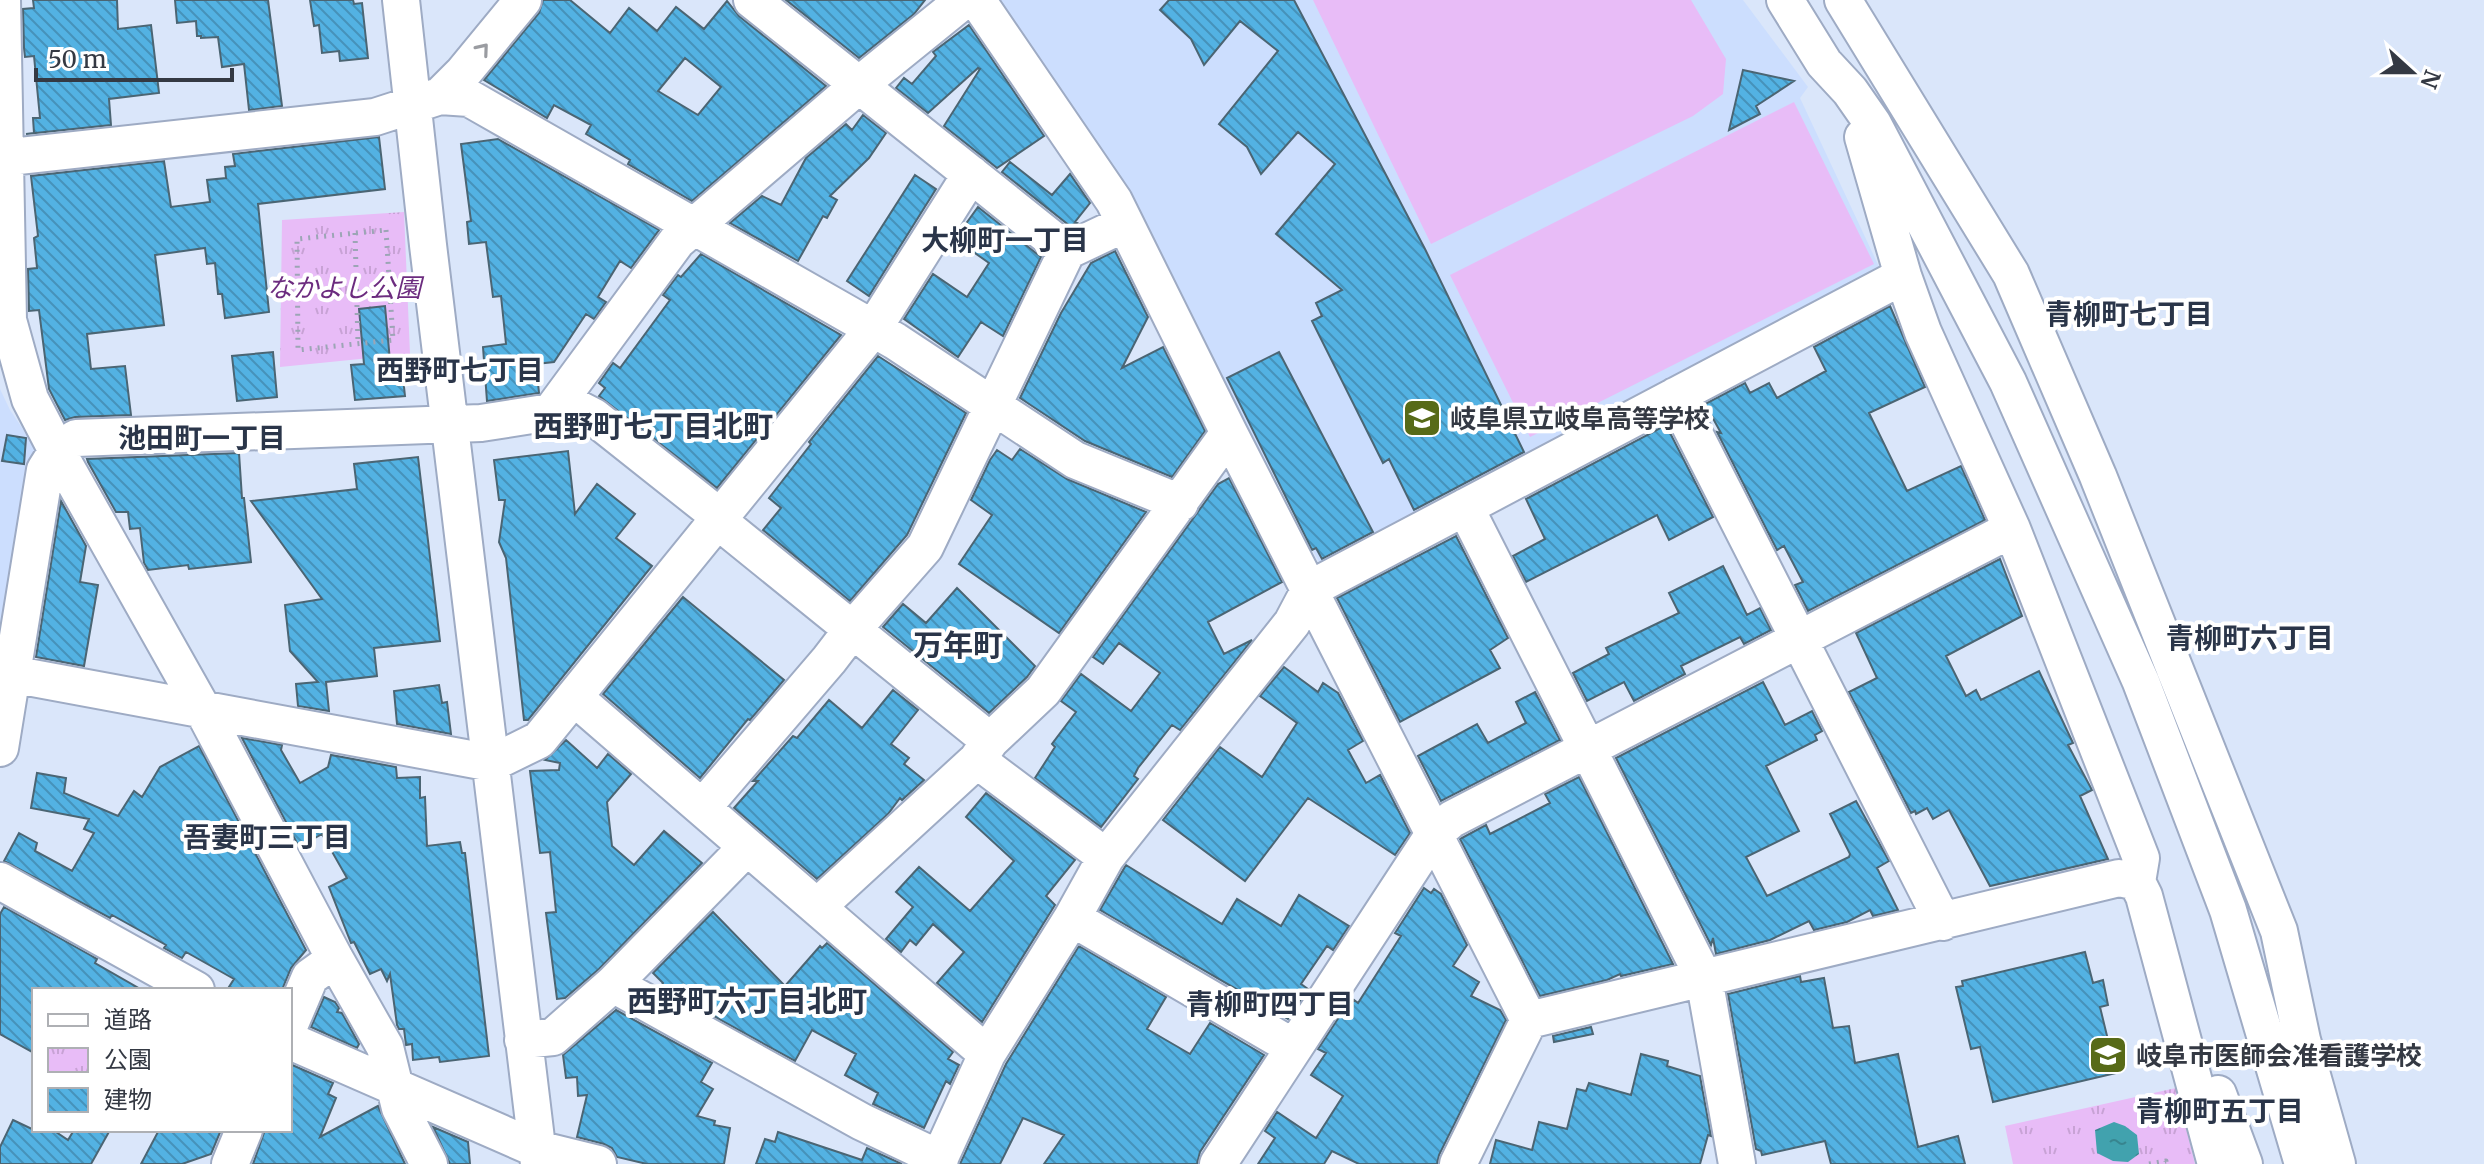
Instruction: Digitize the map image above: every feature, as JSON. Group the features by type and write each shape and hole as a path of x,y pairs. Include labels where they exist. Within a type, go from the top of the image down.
{"street":[{"path":"2,0 2,159 8,320 30,399 385,1047 400,1108 429,1164"},
{"path":"401,0 426,101 451,422 538,1156"},
{"path":"426,101 463,73 523,0"},
{"path":"752,0 1067,251"},
{"path":"0,748 6,673 45,470 57,451 76,438 481,423 551,412 677,241 859,85 964,0"},
{"path":"977,0 1114,201 1529,1020"},
{"path":"1785,0 1824,63 1850,91 1873,124 2008,382 2141,682 2228,910 2303,1164"},
{"path":"1815,0 1850,91 1903,276 1923,332 2012,529 2141,858 2137,882 2144,896 2216,1164"},
{"path":"1843,0 2011,274 2098,476 2279,931 2302,1040 2337,1164"},
{"path":"2,159 375,117 426,101 469,98 895,341 1075,460 1180,503"},
{"path":"6,673 492,763 539,740 873,329 971,174"},
{"path":"703,807 925,547 1067,251 1124,224"},
{"path":"613,984 939,1162 987,1054 1072,918 1106,857 1292,623 1310,589 1903,276"},
{"path":"1675,396 1943,922"},
{"path":"561,400 594,417 852,630 1106,857"},
{"path":"817,907 1043,691 1229,433"},
{"path":"1465,507 1704,978 1737,1164"},
{"path":"1218,1164 1434,834 1452,819 2012,529"},
{"path":"575,698 987,1054"},
{"path":"523,1040 553,1037 613,984 747,847"},
{"path":"1529,1020 2119,878 2137,882"},
{"path":"0,881 192,988"},
{"path":"1072,918 1293,1047"},
{"path":"292,1019 310,977 335,959"},
{"path":"1458,1164 1529,1020"},
{"path":"2179,1028 2211,1076 2244,1164"},
{"path":"292,1042 395,1087 538,1156 598,1164"},
{"path":"230,1164 243,1132"}],"path":[{"path":"386,230 393,340 298,350 297,239 355,233 386,230"},
{"path":"355,233 358,343"},
{"path":"2149,1164 2166,1161 2166,1164"}],"shaded area":[{"name":"岐阜県立岐阜高等学校","path":"992,0 1743,0 1808,87 1800,98 1881,271 1320,564 1126,195"},
{"path":"0,389 35,447 0,656"}],"green space":[{"path":"1313,0 1691,0 1726,59 1723,94 1693,116 1431,244"},
{"path":"1794,102 1874,264 1530,437 1450,275"},
{"name":"なかよし公園","path":"404,212 410,354 280,367 282,220"},
{"path":"2176,1088 2195,1164 2013,1164 2005,1126"}],"water":[{"path":"2114,1122 2137,1135 2139,1154 2128,1162 2113,1161 2097,1153 2095,1130"}],"building":[{"path":"33,0 117,0 118,29 151,25 159,93 109,99 111,125 26,134 34,133 33,118 40,118 34,56 25,57 24,48 23,9 34,8"},
{"path":"175,0 268,0 282,106 249,110 244,64 222,67 218,37 197,36 196,21 177,23"},
{"path":"310,0 353,0 354,4 362,3 368,58 340,61 339,51 322,53 319,25 314,26"},
{"path":"543,0 570,0 610,33 629,8 657,31 676,7 704,29 727,1 739,16 826,86 692,201 628,164 630,160 586,134 591,125 554,105 547,118 484,80 539,13","holes":["685,58 721,87 698,115 658,91"]},
{"path":"786,0 925,0 914,14 859,58"},
{"path":"1169,0 1294,0 1425,249 1524,452 1414,510 1389,459 1383,463 1312,321 1322,316 1316,303 1342,290 1276,234 1335,164 1298,132 1261,174 1247,147 1219,124 1278,51 1240,21 1204,65 1191,39 1160,10"},
{"path":"969,25 1044,136 997,168 944,126 980,69 928,113 896,88 904,78 912,84 936,56 933,52"},
{"path":"1743,70 1794,81 1756,106 1760,114 1729,130"},
{"path":"863,115 886,133 869,158 830,196 837,200 827,218 823,216 798,261 730,223 762,196 781,205 806,158 846,124 852,130"},
{"path":"379,137 385,189 258,204 269,312 225,318 222,294 218,294 215,263 207,264 205,248 155,255 164,325 87,334 91,369 125,366 131,415 65,420 49,389 39,310 29,311 28,269 37,268 34,238 38,236 31,176 164,161 171,207 210,202 207,180 226,178 225,167 235,166 233,154"},
{"path":"498,139 659,230 631,268 620,261 598,297 606,302 594,319 586,314 554,362 536,364 539,393 487,401 483,347 506,344 501,296 493,297 486,242 469,244 467,222 471,221 461,144"},
{"path":"1010,162 1052,195 1070,174 1090,203 1077,223 1070,226 1002,172"},
{"path":"915,175 936,189 869,296 847,281"},
{"path":"978,207 1041,257 1003,336 981,322 958,357 904,319 933,274 967,297 989,263 955,239"},
{"path":"1115,251 1148,317 1122,368 1163,347 1205,431 1172,477 1085,441 1020,398 1061,313 1091,263"},
{"path":"701,254 841,335 717,488 599,396 605,388 599,383 613,363 620,368 670,300 663,295 678,275 681,277"},
{"path":"385,306 390,361 401,360 405,396 355,400 351,365 364,364 359,309"},
{"path":"1890,306 1925,387 1869,413 1907,491 1961,466 1985,520 1808,611 1795,585 1803,582 1784,546 1777,550 1705,404 1745,383 1750,393 1769,383 1777,398 1826,371 1814,347"},
{"path":"273,352 277,397 237,401 232,356"},
{"path":"1279,352 1373,532 1322,559 1316,548 1312,550 1227,378"},
{"path":"878,356 966,413 907,535 850,601 763,530 781,508 769,498"},
{"path":"1666,425 1713,517 1669,540 1657,515 1526,582 1513,556 1545,539 1526,499"},
{"path":"7,435 26,438 24,464 2,461"},
{"path":"1020,449 1067,479 1146,512 1059,633 959,564 992,515 971,500 990,460 997,450 1012,460"},
{"path":"568,451 575,514 597,484 635,514 616,538 652,566 528,720 524,720 506,558 499,542 505,500 499,500 494,460"},
{"path":"239,453 251,562 189,569 188,565 148,570 144,563 140,528 130,529 128,512 116,512 87,459"},
{"path":"418,457 440,641 374,648 377,676 326,682 329,711 298,706 296,684 318,682 290,651 285,605 322,599 251,501 357,489 354,464"},
{"path":"1229,478 1282,582 1208,622 1224,654 1252,640 1180,730 1172,725 1138,768 1134,776 1138,779 1101,827 1035,778 1055,747 1052,744 1076,712 1061,701 1081,674 1131,711 1160,673 1119,643 1103,664 1093,657 1218,484"},
{"path":"61,501 86,546 80,582 98,585 84,666 36,657"},
{"path":"1456,536 1508,638 1490,650 1500,668 1400,722 1337,598"},
{"path":"2000,559 2022,616 1946,656 1966,696 1976,690 1981,700 2039,671 2073,743 2068,745 2092,790 2080,796 2108,859 1990,886 1949,810 1933,819 1927,808 1916,814 1915,811 1911,813 1849,692 1877,678 1856,633"},
{"path":"1723,566 1747,615 1760,608 1771,630 1744,644 1740,637 1681,666 1685,674 1634,701 1624,682 1587,701 1573,673 1609,654 1606,648 1679,613 1669,593"},
{"path":"957,588 1035,666 989,713 883,627 903,604 926,623"},
{"path":"683,597 784,680 700,778 603,694"},
{"path":"1284,667 1318,692 1323,683 1338,693 1363,741 1348,750 1366,783 1380,775 1410,833 1395,855 1308,798 1245,881 1163,820 1220,747 1262,777 1297,723 1260,696"},
{"path":"1763,682 1785,725 1812,711 1822,731 1815,735 1817,740 1766,766 1799,831 1746,857 1767,896 1849,857 1830,814 1856,801 1889,861 1877,868 1898,910 1873,916 1870,910 1847,922 1814,930 1809,921 1770,940 1716,954 1713,938 1711,945 1616,758"},
{"path":"439,685 442,703 447,702 451,734 397,724 394,691"},
{"path":"893,690 918,710 891,744 909,758 904,764 924,780 902,800 900,798 888,814 817,879 734,808 758,781 753,781 793,736 797,738 829,700 862,728"},
{"path":"1535,692 1560,740 1441,801 1418,756 1477,724 1488,743 1526,723 1516,702"},
{"path":"242,738 282,745 281,750 300,783 328,767 331,755 396,767 397,778 420,777 420,798 425,797 427,846 460,842 462,853 465,853 489,1056 440,1062 439,1057 413,1060 412,1044 406,1045 404,1029 399,1029 397,1025 390,974 387,981 381,969 370,974 354,942 351,943 329,887 347,878 322,834 299,847"},
{"path":"566,740 597,768 608,754 631,774 607,802 612,846 634,865 664,831 702,863 599,969 565,998 557,999 546,913 556,912 550,852 540,853 530,771 559,770 560,763 545,760"},
{"path":"199,746 306,950 291,968 283,988 228,988 234,979 186,952 182,958 164,948 166,945 112,915 110,918 4,861 19,833 37,843 35,851 72,871 94,833 84,829 89,819 31,808 37,773 66,778 64,793 118,816 134,791 142,797 160,767"},
{"path":"1579,777 1673,964 1620,974 1540,996 1460,839 1486,825 1490,834 1550,803 1545,794"},
{"path":"986,793 1075,860 1046,896 1055,905 982,1022 937,983 964,952 933,924 916,945 910,940 901,952 886,939 913,907 896,892 919,867 970,911 1014,861 966,817"},
{"path":"1126,865 1222,924 1237,899 1281,926 1299,895 1349,926 1333,950 1327,946 1301,984 1308,989 1288,1019 1100,910"},
{"path":"1424,888 1441,894 1467,945 1453,966 1479,982 1471,996 1500,1010 1506,1020 1437,1164 1359,1164 1332,1151 1324,1164 1258,1164 1275,1138 1265,1131 1277,1112 1316,1138 1343,1096 1311,1075 1326,1053 1318,1049 1343,1011 1354,1000 1358,1003 1401,936 1395,933"},
{"path":"4,907 97,959 95,963 139,988 32,988 32,1052 0,1034 0,914"},
{"path":"713,912 785,986 820,946 822,948 827,943 953,1052 948,1059 959,1065 950,1084 946,1081 924,1128 873,1104 878,1093 845,1075 856,1054 812,1030 795,1061 661,987 663,983 653,973"},
{"path":"1079,946 1166,997 1147,1029 1190,1054 1210,1023 1264,1055 1200,1152 1197,1164 1044,1164 1064,1135 1023,1118 1000,1164 960,1164 1006,1064"},
{"path":"2085,952 2093,983 2103,980 2108,1005 2100,1007 2116,1073 1993,1102 1980,1047 1971,1049 1956,987 1963,986 1962,981"},
{"path":"1800,976 1801,982 1824,978 1833,1028 1849,1026 1855,1063 1898,1054 1918,1147 1958,1136 1965,1164 1831,1164 1825,1141 1762,1155 1756,1149 1728,994"},
{"path":"324,997 335,1002 339,1008 337,1012 342,1013 359,1044 357,1048 311,1027"},
{"path":"616,1010 712,1063 701,1082 713,1089 697,1116 715,1121 714,1125 730,1128 724,1164 647,1164 617,1157 612,1148 604,1144 577,1137 587,1095 578,1096 577,1077 566,1078 563,1055"},
{"path":"1591,1027 1593,1034 1554,1042 1553,1036"},
{"path":"1641,1054 1668,1061 1667,1066 1700,1076 1711,1136 1708,1135 1700,1164 1490,1164 1496,1140 1532,1150 1539,1122 1567,1129 1577,1089 1586,1091 1589,1083 1631,1095"},
{"path":"292,1065 333,1083 328,1094 336,1098 320,1137 378,1106 405,1164 253,1164 264,1132 292,1132"},
{"path":"13,1120 32,1129 32,1132 56,1132 68,1140 73,1132 109,1132 91,1164 0,1164 0,1147"},
{"path":"433,1127 468,1142 470,1164 450,1164"},
{"path":"158,1132 220,1132 211,1154 182,1164 141,1164"},
{"path":"778,1132 862,1160 867,1148 902,1164 756,1164 765,1139 775,1142"}],"place":[{"name":"岐阜県立岐阜高等学校","path":"1422,418"},
{"name":"岐阜市医師会准看護学校","path":"2108,1055"}],"district":[{"name":"大柳町一丁目","path":"1005,240"},
{"name":"青柳町七丁目","path":"2129,314"},
{"name":"西野町七丁目","path":"460,370"},
{"name":"西野町七丁目北町","path":"653,426"},
{"name":"池田町一丁目","path":"202,438"},
{"name":"青柳町六丁目","path":"2250,638"},
{"name":"万年町","path":"958,645"},
{"name":"吾妻町三丁目","path":"267,837"},
{"name":"西野町六丁目北町","path":"747,1001"},
{"name":"青柳町四丁目","path":"1270,1004"},
{"name":"青柳町五丁目","path":"2220,1111"}]}
